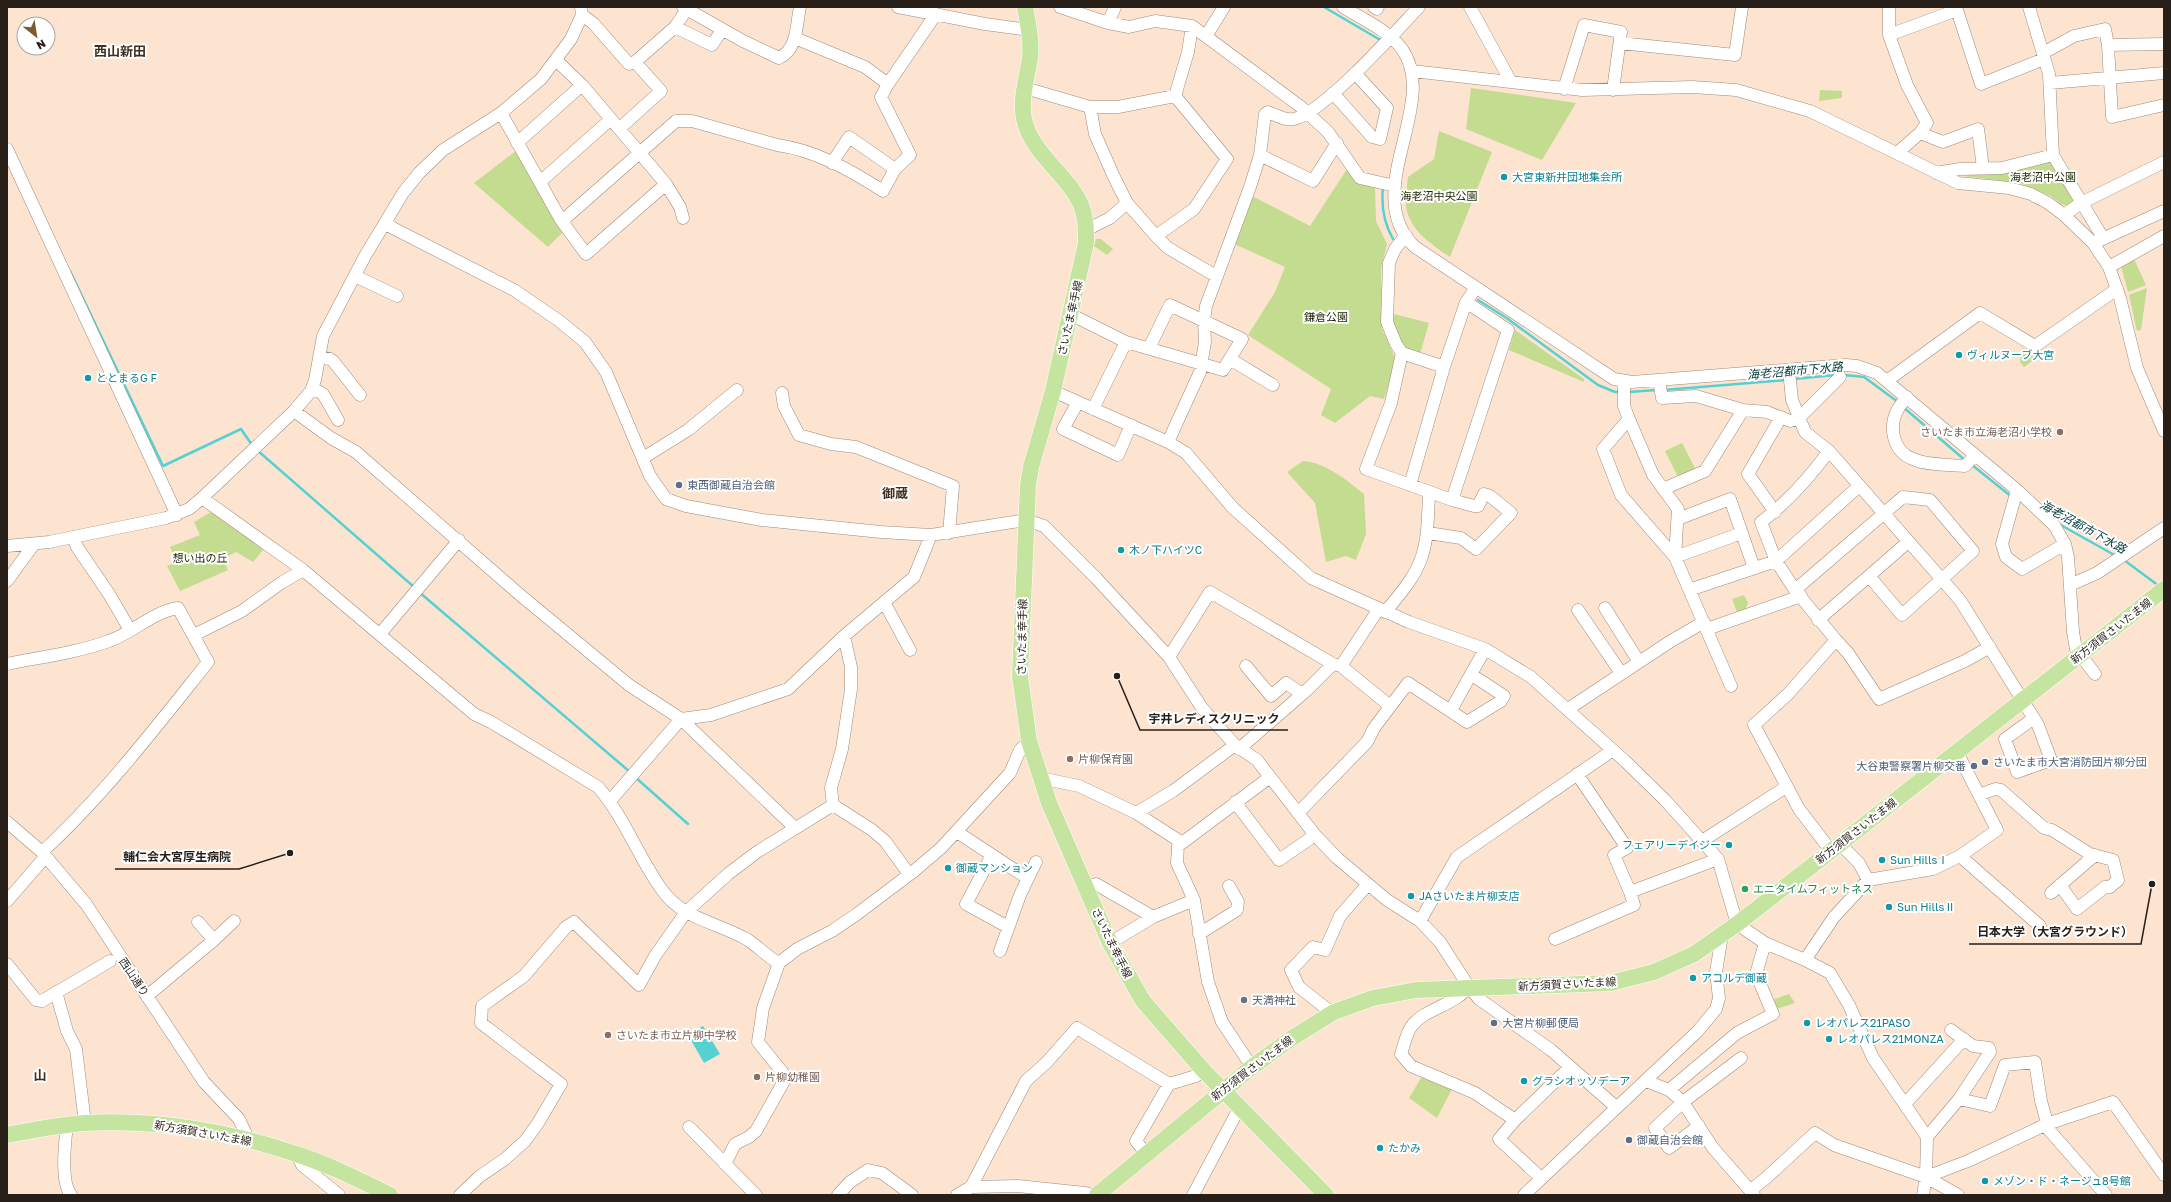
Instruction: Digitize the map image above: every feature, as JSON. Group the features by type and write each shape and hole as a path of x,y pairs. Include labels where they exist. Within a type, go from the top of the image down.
{"main road":[{"name":"さいたま幸手線","path":"1025,7 1029,30 1030,57 1025,88 1024,119 1028,130 1041,154 1080,204 1086,230 1085,254 1053,391 1031,467 1026,520 1020,676 1029,741 1040,778 1110,943 1143,1001 1204,1071 1326,1195"},
{"name":"新方須賀さいたま線","path":"1102,1193 1146,1153 1252,1067 1292,1038 1332,1013 1361,1002 1395,993 1469,987 1611,983 1634,979 1677,962 1722,935 1737,924 1836,848 2164,589"},
{"name":"新方須賀さいたま線","path":"7,1135 85,1123 152,1123 208,1132 250,1141 297,1154 390,1195"}],"street":[{"path":"7,546 34,544 73,537 177,515 202,498 294,411 312,388 323,336 355,276 404,193 428,164 450,144 501,113 541,79 556,61 574,34 581,11 629,64 635,62 675,27 685,8 722,30 779,58 786,55 795,38 800,7"},
{"path":"898,7 985,24 1029,30"},
{"path":"1108,23 1115,7"},
{"path":"1206,36 1224,7"},
{"path":"1342,7 1391,37 1404,53 1412,71 1412,97 1395,186 1394,203 1397,216 1406,235 1415,247 1624,389 1628,420 1653,475 1678,509 1675,557"},
{"path":"1374,7 1377,9 1378,7"},
{"path":"1168,442 1202,364 1205,342 1204,321 1206,306 1250,187 1260,155 1265,114 1268,112 1287,120 1295,119 1307,113 1333,93 1355,73 1419,7"},
{"path":"1470,7 1511,82"},
{"path":"1620,43 1735,55 1742,7"},
{"path":"1889,7 1889,35 1907,85 1927,123 1920,133 1897,153"},
{"path":"2029,7 2049,74 2053,155 2081,203 2109,267 2137,368 2164,431"},
{"path":"1065,8 1108,23 1129,27 1155,21 1192,26 1302,107 1337,143 1360,178 1395,186"},
{"path":"1889,35 1960,8 1981,84 2044,56 2074,36 2105,30 2108,45 2112,117 2164,105"},
{"path":"562,221 676,121 688,121 789,146 859,175 884,191 895,169 910,155 881,97 888,84 936,14"},
{"path":"1564,89 1584,25 1621,32 1613,90"},
{"path":"1175,96 1188,52 1192,26"},
{"path":"675,27 712,45 722,30"},
{"path":"795,38 865,67 888,84"},
{"path":"2108,45 2164,44"},
{"path":"556,61 582,85 640,151 666,184 680,207 683,218"},
{"path":"620,128 661,91 635,62"},
{"path":"1412,71 1564,89 1613,90 1706,87 1748,93 1810,111 1958,183 2009,188 2031,194 2048,203 2098,241"},
{"path":"1333,93 1372,137 1380,138 1386,108 1355,73"},
{"path":"2050,83 2164,73"},
{"path":"517,142 582,85"},
{"path":"1025,88 1090,107 1118,107 1175,96"},
{"path":"1156,236 1194,209 1227,159 1175,96"},
{"path":"1090,107 1098,145 1106,157 1127,203 1168,248 1216,276"},
{"path":"501,113 562,221 586,254 666,184"},
{"path":"540,182 612,119"},
{"path":"1920,133 1943,142 1978,129 1983,168"},
{"path":"832,163 849,137 895,169"},
{"path":"1260,155 1313,181 1337,143"},
{"path":"7,149 177,515"},
{"path":"1936,173 1983,168 2002,168 2053,155"},
{"path":"2064,215 2081,203 2164,162"},
{"path":"1086,230 1110,218 1127,203"},
{"path":"2098,241 2164,211"},
{"path":"385,224 514,290 558,320 585,342 606,372 655,484 666,499 686,506 797,524 931,535 1026,520 1044,526 1169,657 1202,708 1237,747 1256,760 1315,835 1336,858 1387,900 1420,922 1440,942 1469,987 1480,999 1551,1050 1616,1107"},
{"path":"1406,235 1395,248 1389,263 1387,322 1396,344 1402,353 1444,367"},
{"path":"2109,267 2164,236"},
{"path":"355,276 397,296"},
{"path":"1410,485 1444,367 1466,302 1476,288"},
{"path":"1888,380 1980,313 2035,346 2116,289"},
{"path":"1452,500 1508,330 1466,302"},
{"path":"1070,314 1126,342 1224,370 1242,339 1170,305 1149,348"},
{"path":"1093,409 1126,342"},
{"path":"1402,353 1391,403 1366,469 1452,500 1474,506 1478,506 1484,494 1490,496 1511,513 1476,549 1461,538 1428,533"},
{"path":"318,357 333,361 360,395"},
{"path":"1230,359 1274,385"},
{"path":"1624,389 1659,380 1846,365 1857,366 1877,373 1888,380 2017,490 2054,525 2065,544 2074,640 2079,656 2095,674"},
{"path":"1789,370 1792,400 1805,432 1829,451 1882,514 1964,604 2034,718 2051,760 2017,772 2005,739 2034,718"},
{"path":"1659,380 1662,398 1706,397 1743,410 1767,412 1790,420 1799,418 1840,377"},
{"path":"312,388 323,394 338,420"},
{"path":"643,458 688,430 737,390"},
{"path":"1053,391 1168,442 1186,453 1233,508 1311,578 1382,611 1485,649 1531,677 1613,750 1665,800 1718,859 1737,924 1765,943 1805,960 1830,973 1849,1005 1873,1058 1927,1137 1926,1177 1923,1195"},
{"path":"782,393 784,406 799,435 831,444 856,447 953,486 949,533"},
{"path":"1908,397 1897,410 1893,429 1894,440 1904,455 1914,460 1965,466 1975,455"},
{"path":"1078,402 1063,429 1118,455 1131,425"},
{"path":"1663,489 1705,471 1743,410"},
{"path":"294,411 331,438 356,452 459,540 519,594 629,685 681,720 796,828"},
{"path":"1775,512 1748,474 1781,417"},
{"path":"1628,420 1603,449 1621,494 1675,557 1731,686"},
{"path":"1829,451 1805,482 1775,512 1761,522 1776,561 1818,620 1848,653 1879,699 1965,661 1990,646"},
{"path":"1689,590 1776,561 1859,486"},
{"path":"2017,490 2002,544 2006,557 2022,569 2065,544"},
{"path":"1136,813 1173,791 1237,747 1337,665 1382,611 1408,585 1417,571 1423,558 1428,533 1429,492"},
{"path":"1568,709 1639,662 1705,626 1798,593 1882,514 1903,497 1930,500 1973,551 1902,615 1869,576"},
{"path":"202,498 303,570 474,714 491,722 598,787 610,801 662,891 686,912 748,940 769,958 780,963"},
{"path":"1678,519 1730,499 1754,568"},
{"path":"2070,585 2097,573 2164,528"},
{"path":"1675,557 1742,533"},
{"path":"610,801 681,720 710,715 788,689 844,636 914,577 931,535"},
{"path":"73,537 80,552 109,594 130,630"},
{"path":"380,634 459,540"},
{"path":"1818,620 1908,542"},
{"path":"7,581 34,544"},
{"path":"194,635 242,611 280,583 303,570"},
{"path":"1169,657 1210,592 1337,665 1390,706"},
{"path":"884,602 910,650"},
{"path":"7,664 85,649 111,641 170,610 178,608 208,662 150,737 44,854 7,901"},
{"path":"1605,608 1639,662"},
{"path":"1578,610 1621,673"},
{"path":"844,636 851,667 851,689 842,748 831,788 833,804 872,830 885,841 909,874"},
{"path":"1836,640 1788,694 1754,725 1799,809 1836,848 1859,863 1868,880"},
{"path":"1451,710 1472,675 1485,649"},
{"path":"1246,666 1271,696 1286,683 1302,694"},
{"path":"1298,813 1367,742 1374,728 1408,683 1467,722 1501,701 1504,696 1472,675"},
{"path":"725,1164 735,1144 749,1137 756,1131 784,1081 782,1073 758,1042 763,1008 780,963 797,949 832,931 909,874 957,832 1010,773 1020,750 1029,741"},
{"path":"1420,922 1457,857 1613,750"},
{"path":"1805,960 1834,916 1868,880 1933,869 1960,856 1997,830 1957,752"},
{"path":"1555,939 1634,905 1614,855 1626,848 1576,774"},
{"path":"1252,1067 1222,1022 1208,982 1194,900 1177,863 1178,846 1181,842 1270,777"},
{"path":"1040,778 1079,786 1136,813 1181,842"},
{"path":"1702,841 1786,787"},
{"path":"1979,795 1995,789 2001,790 2044,828 2052,830 2067,841 2095,855 2112,860 2118,880 2110,887 2105,887 2077,909 2056,889 2095,855"},
{"path":"1235,802 1279,860 1315,835"},
{"path":"460,1195 480,1176 505,1159 525,1141 538,1124 561,1084 481,1023 482,1006 524,976 566,927 574,922 639,984 655,956 686,912 728,874 757,852 833,804"},
{"name":"西山通り","path":"7,822 44,854 86,904 204,1082 214,1095 239,1119 250,1141"},
{"path":"957,832 1027,878"},
{"path":"992,855 966,904 1008,927"},
{"path":"1960,856 2040,926"},
{"path":"1630,892 1718,859"},
{"path":"1000,951 1027,878 1036,862"},
{"path":"1086,888 1096,884 1153,917"},
{"path":"1332,1013 1299,987 1291,970 1313,947 1325,950 1340,916 1368,884"},
{"path":"1199,934 1237,910 1238,902 1229,886"},
{"path":"1110,943 1153,917 1194,900"},
{"path":"147,996 214,940 234,921"},
{"path":"198,922 214,940"},
{"path":"1524,1195 1698,1031 1716,1009 1719,998 1716,972 1722,935"},
{"path":"1669,1090 1737,1033 1773,1014 1756,974 1765,943"},
{"path":"7,964 36,1000 42,1001 110,961"},
{"path":"1469,987 1461,996 1425,1014 1411,1027 1401,1054 1410,1066 1475,1092 1515,1120"},
{"path":"56,992 67,1031 76,1049 85,1123"},
{"path":"971,1187 1026,1081 1046,1062 1076,1028 1169,1084"},
{"path":"1927,1137 1959,1099 1990,1052 1989,1048 1973,1046 1951,1030"},
{"path":"1905,1104 1964,1039"},
{"path":"1699,1126 1670,1148 1655,1128 1683,1102 1741,1058"},
{"path":"1959,1099 1990,1106 2005,1065 2035,1062 2041,1100 2049,1130 2106,1195"},
{"path":"1541,1178 1499,1139 1515,1120 1570,1067"},
{"path":"1146,1153 1136,1140 1169,1084 1196,1076 1204,1071"},
{"path":"1646,1081 1669,1090 1683,1102 1713,1148 1752,1192 1815,1133 1834,1145 1926,1177 1958,1195"},
{"path":"1926,1177 1968,1161 2048,1124 2113,1102 2164,1175"},
{"path":"1194,1195 1235,1116 1242,1109"},
{"path":"67,1125 65,1165 67,1185 71,1195"},
{"path":"689,1127 756,1195"},
{"path":"297,1154 302,1166 339,1195"},
{"path":"838,1195 850,1182 868,1170 882,1173 912,1195"},
{"path":"957,1195 971,1187 1018,1186 1102,1193"}],"green space":[{"path":"1471,88 1576,103 1542,160 1466,129"},
{"path":"1820,90 1842,91 1842,98 1819,101"},
{"name":"海老沼中央公園","path":"1439,131 1492,152 1450,257 1429,242 1416,230 1408,215 1406,206 1408,177 1434,159"},
{"path":"517,150 564,231 548,247 474,183"},
{"name":"海老沼中公園","path":"2050,161 2076,201 2069,206 2061,204 2051,196 2020,183 1963,176"},
{"name":"鎌倉公園","path":"1347,169 1360,183 1375,188 1376,221 1387,244 1381,268 1382,329 1396,360 1384,399 1370,396 1335,423 1321,415 1331,389 1248,335 1275,292 1285,267 1232,243 1252,196 1310,226"},
{"path":"1096,239 1101,239 1113,249 1107,255 1094,246"},
{"path":"2134,259 2146,285 2128,292 2121,266"},
{"path":"2147,288 2141,330 2137,331 2129,295"},
{"path":"1394,314 1429,323 1420,354 1405,351 1394,326"},
{"path":"1515,330 1584,379 1584,382 1509,350"},
{"path":"2022,348 2036,355 2035,359 2024,367 2020,362"},
{"path":"1682,443 1696,470 1679,479 1665,451"},
{"path":"1303,461 1328,468 1364,494 1366,534 1356,560 1346,556 1326,562 1315,503 1287,472"},
{"name":"想い出の丘","path":"211,512 264,549 253,562 236,552 223,559 228,570 180,591 167,566 177,562 170,547 200,535 194,522"},
{"path":"1744,595 1748,603 1744,613 1738,615 1732,599"},
{"path":"1789,994 1795,1003 1773,1010 1769,1001"},
{"path":"1424,1073 1453,1087 1437,1118 1409,1098"}],"water":[{"path":"703,1026 720,1054 704,1063 688,1035"}],"waterway":[{"name":"海老沼都市下水路","path":"1324,7 1382,41"},
{"name":"海老沼都市下水路","path":"1383,187 1382,200 1384,214 1387,227 1393,239"},
{"path":"70,271 163,466 241,429 252,445"},
{"name":"海老沼都市下水路","path":"1478,300 1508,319 1598,385 1615,392 1621,392"},
{"name":"海老沼都市下水路","path":"1794,379 1835,375"},
{"name":"海老沼都市下水路","path":"1844,375 1864,377 1898,402"},
{"name":"海老沼都市下水路","path":"1664,390 1787,380"},
{"name":"海老沼都市下水路","path":"1628,392 1657,390"},
{"name":"海老沼都市下水路","path":"1903,407 1966,461"},
{"path":"257,450 414,587"},
{"name":"海老沼都市下水路","path":"1972,465 2012,497"},
{"name":"海老沼都市下水路","path":"2059,524 2116,556"},
{"name":"海老沼都市下水路","path":"2124,560 2159,586"},
{"path":"419,592 630,772"},
{"path":"635,777 688,824"}],"place":[{"name":"大宮東新井団地集会所","path":"1504,177"},
{"name":"ヴィルヌーブ大宮","path":"1959,355"},
{"name":"ととまるG F","path":"88,378"},
{"name":"さいたま市立海老沼小学校","path":"2060,432"},
{"name":"東西御蔵自治会館","path":"679,485"},
{"name":"木ノ下ハイツC","path":"1121,550"},
{"name":"宇井レディスクリニック","path":"1117,676"},
{"name":"片柳保育園","path":"1070,759"},
{"name":"さいたま市大宮消防団片柳分団","path":"1985,762"},
{"name":"大谷東警察署片柳交番","path":"1974,766"},
{"name":"フェアリーデイジー","path":"1729,845"},
{"name":"輔仁会大宮厚生病院","path":"290,853"},
{"name":"Sun HillsⅠ","path":"1882,860"},
{"name":"御蔵マンション","path":"948,868"},
{"name":"日本大学（大宮グラウンド）","path":"2152,884"},
{"name":"エニタイムフィットネス","path":"1745,889"},
{"name":"JAさいたま片柳支店","path":"1411,896"},
{"name":"Sun HillsⅡ","path":"1889,907"},
{"name":"アコルデ御蔵","path":"1693,978"},
{"name":"天満神社","path":"1244,1000"},
{"name":"大宮片柳郵便局","path":"1494,1023"},
{"name":"レオパレス21PASO","path":"1807,1023"},
{"name":"さいたま市立片柳中学校","path":"608,1035"},
{"name":"レオパレス21MONZA","path":"1829,1039"},
{"name":"片柳幼稚園","path":"757,1077"},
{"name":"グラシオッソデーア","path":"1524,1081"},
{"name":"御蔵自治会館","path":"1629,1140"},
{"name":"たかみ","path":"1380,1148"},
{"name":"メゾン・ド・ネージュ8号館","path":"1985,1181"}],"district":[{"name":"西山新田","path":"120,51"},
{"name":"御蔵","path":"895,493"},
{"name":"山","path":"40,1075"}]}
